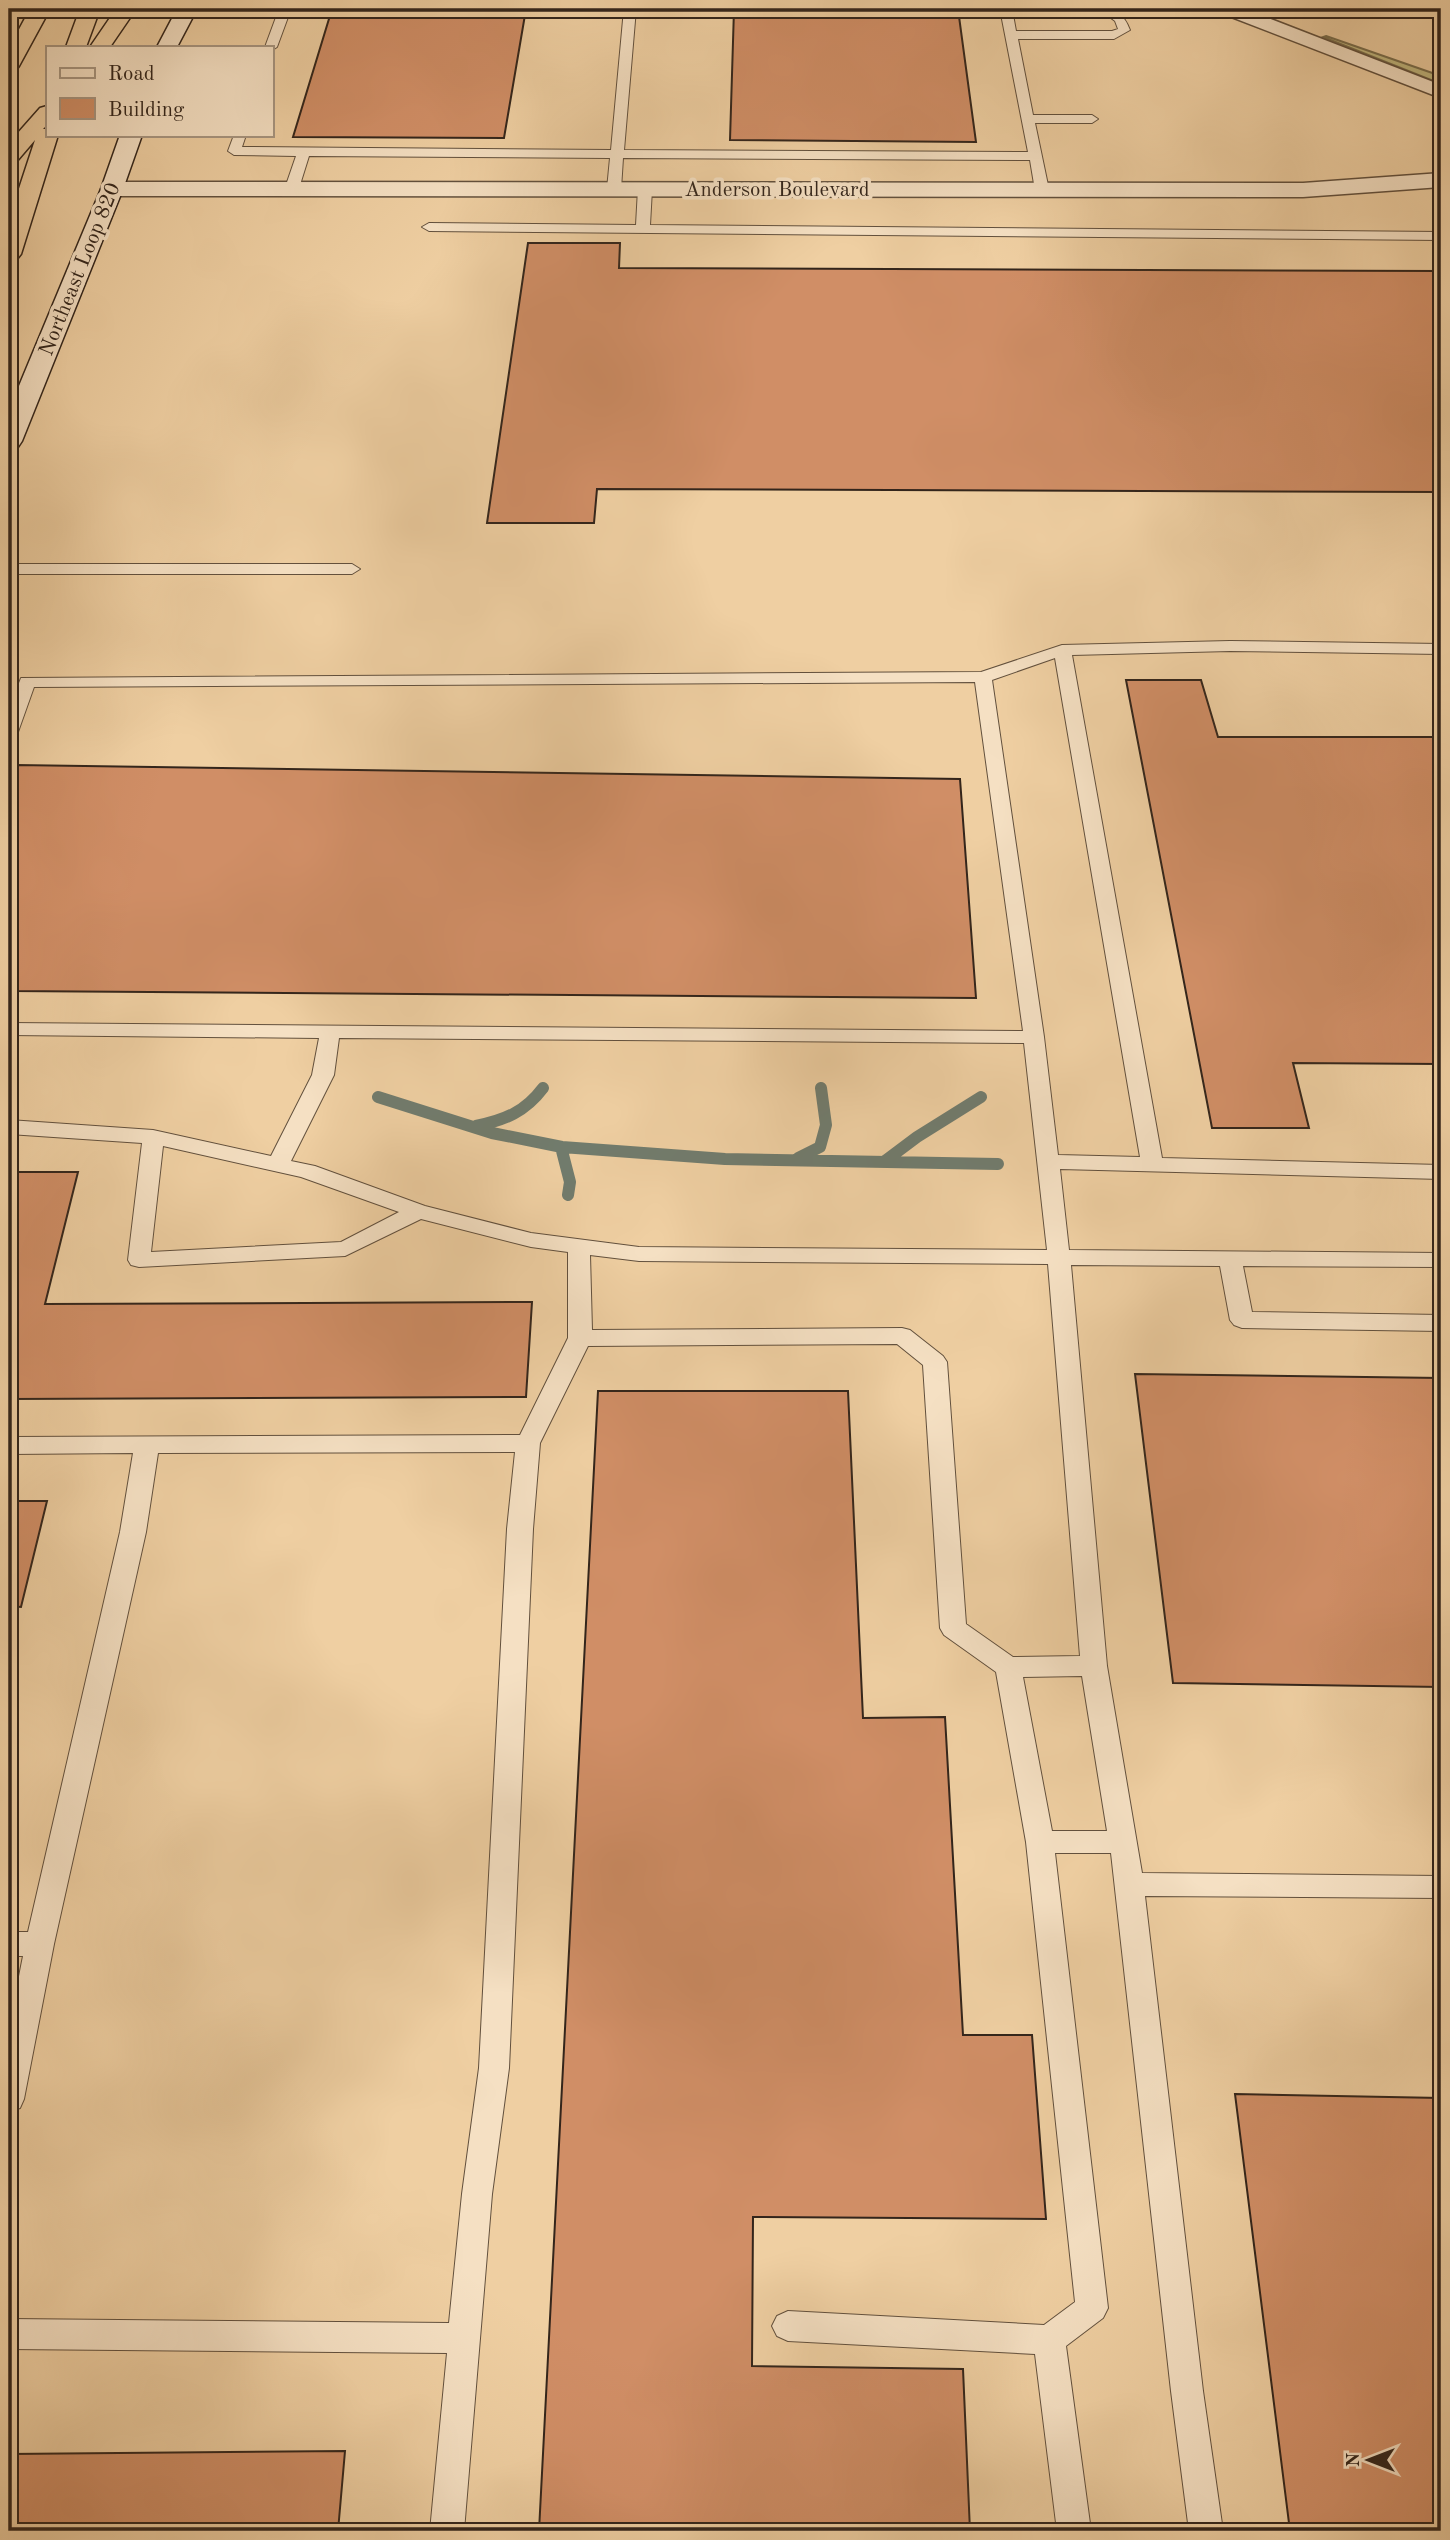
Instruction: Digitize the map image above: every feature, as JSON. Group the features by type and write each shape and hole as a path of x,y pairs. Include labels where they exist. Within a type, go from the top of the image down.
{"highway":[{"path":"9,66 40,9"},
{"path":"76,46 90,9"},
{"path":"101,46 126,9"},
{"path":"9,156 46,113"},
{"path":"9,254 47,136"}],"street":[{"path":"168,46 187,9"},
{"path":"1228,9 1441,92"},
{"path":"154,46 158,22"},
{"name":"Northeast Loop 820","path":"9,441 112,189 131,136"},
{"name":"Anderson Boulevard","path":"112,189 1303,190 1441,181"}],"lane":[{"path":"271,46 285,9"},
{"path":"614,189 630,9"},
{"path":"1006,9 1042,190"},
{"path":"1011,35 1114,35 1124,30 1120,19 1105,9"},
{"path":"1028,119 1092,119"},
{"path":"240,136 234,151 1035,156"},
{"path":"292,188 304,152"},
{"path":"643,229 645,189"},
{"path":"429,227 1441,236"},
{"path":"9,569 352,569"},
{"path":"9,732 27,682 983,677 1062,650 1230,646 1441,649"},
{"path":"1062,650 1152,1165"},
{"path":"983,677 1034,1037 1059,1257 1094,1666 1130,1884 1187,2391 1206,2531"},
{"path":"9,1028 1034,1037"},
{"path":"278,1164 323,1074 330,1031"},
{"path":"9,1126 153,1137 278,1164 418,1210 531,1240 639,1254 1441,1260"},
{"path":"153,1137 139,1260 345,1249 418,1210"},
{"path":"1048,1162 1441,1172"},
{"path":"447,2531 477,2194 494,2068 520,1529 528,1443 580,1338 579,1245"},
{"path":"1230,1258 1242,1320 1441,1323"},
{"path":"580,1338 902,1336 935,1362 953,1628 1008,1667 1094,1666"},
{"path":"9,2099 40,1944 132,1532 147,1443"},
{"path":"9,1445 528,1443"},
{"path":"788,2326 1049,2340 1092,2308 1040,1842 1008,1667"},
{"path":"1040,1842 1123,1842"},
{"path":"1130,1884 1441,1887"},
{"path":"9,1944 40,1944"},
{"path":"9,2334 465,2339"},
{"path":"1049,2340 1074,2531"}],"shaded area":[{"path":"1323,37 1441,76 1441,84"}],"building":[{"path":"332,9 526,9 504,138 293,137"},
{"path":"734,9 958,9 976,142 730,140"},
{"path":"528,243 620,243 619,268 1441,271 1441,492 597,489 594,523 487,523"},
{"path":"1126,680 1201,680 1218,737 1441,737 1441,1064 1293,1063 1309,1128 1212,1128"},
{"path":"16,765 960,779 976,998 9,991 9,784"},
{"path":"9,1172 78,1172 45,1304 532,1302 526,1397 9,1399"},
{"path":"1135,1374 1441,1378 1441,1687 1173,1683"},
{"path":"598,1391 848,1391 863,1718 945,1717 963,2035 1032,2035 1046,2219 753,2217 752,2366 963,2369 970,2531 539,2531"},
{"path":"9,1501 47,1501 21,1607 9,1606"},
{"path":"1235,2094 1441,2098 1441,2531 1290,2531"},
{"path":"345,2451 338,2531 9,2531 9,2454"}],"waterway":[{"path":"476,1126 514,1114 543,1088"},
{"path":"798,1158 820,1147 826,1125 821,1088"},
{"path":"378,1097 492,1133 562,1147 725,1159 998,1164"},
{"path":"885,1161 917,1137 981,1097"},
{"path":"561,1147 570,1182 568,1195"}]}
